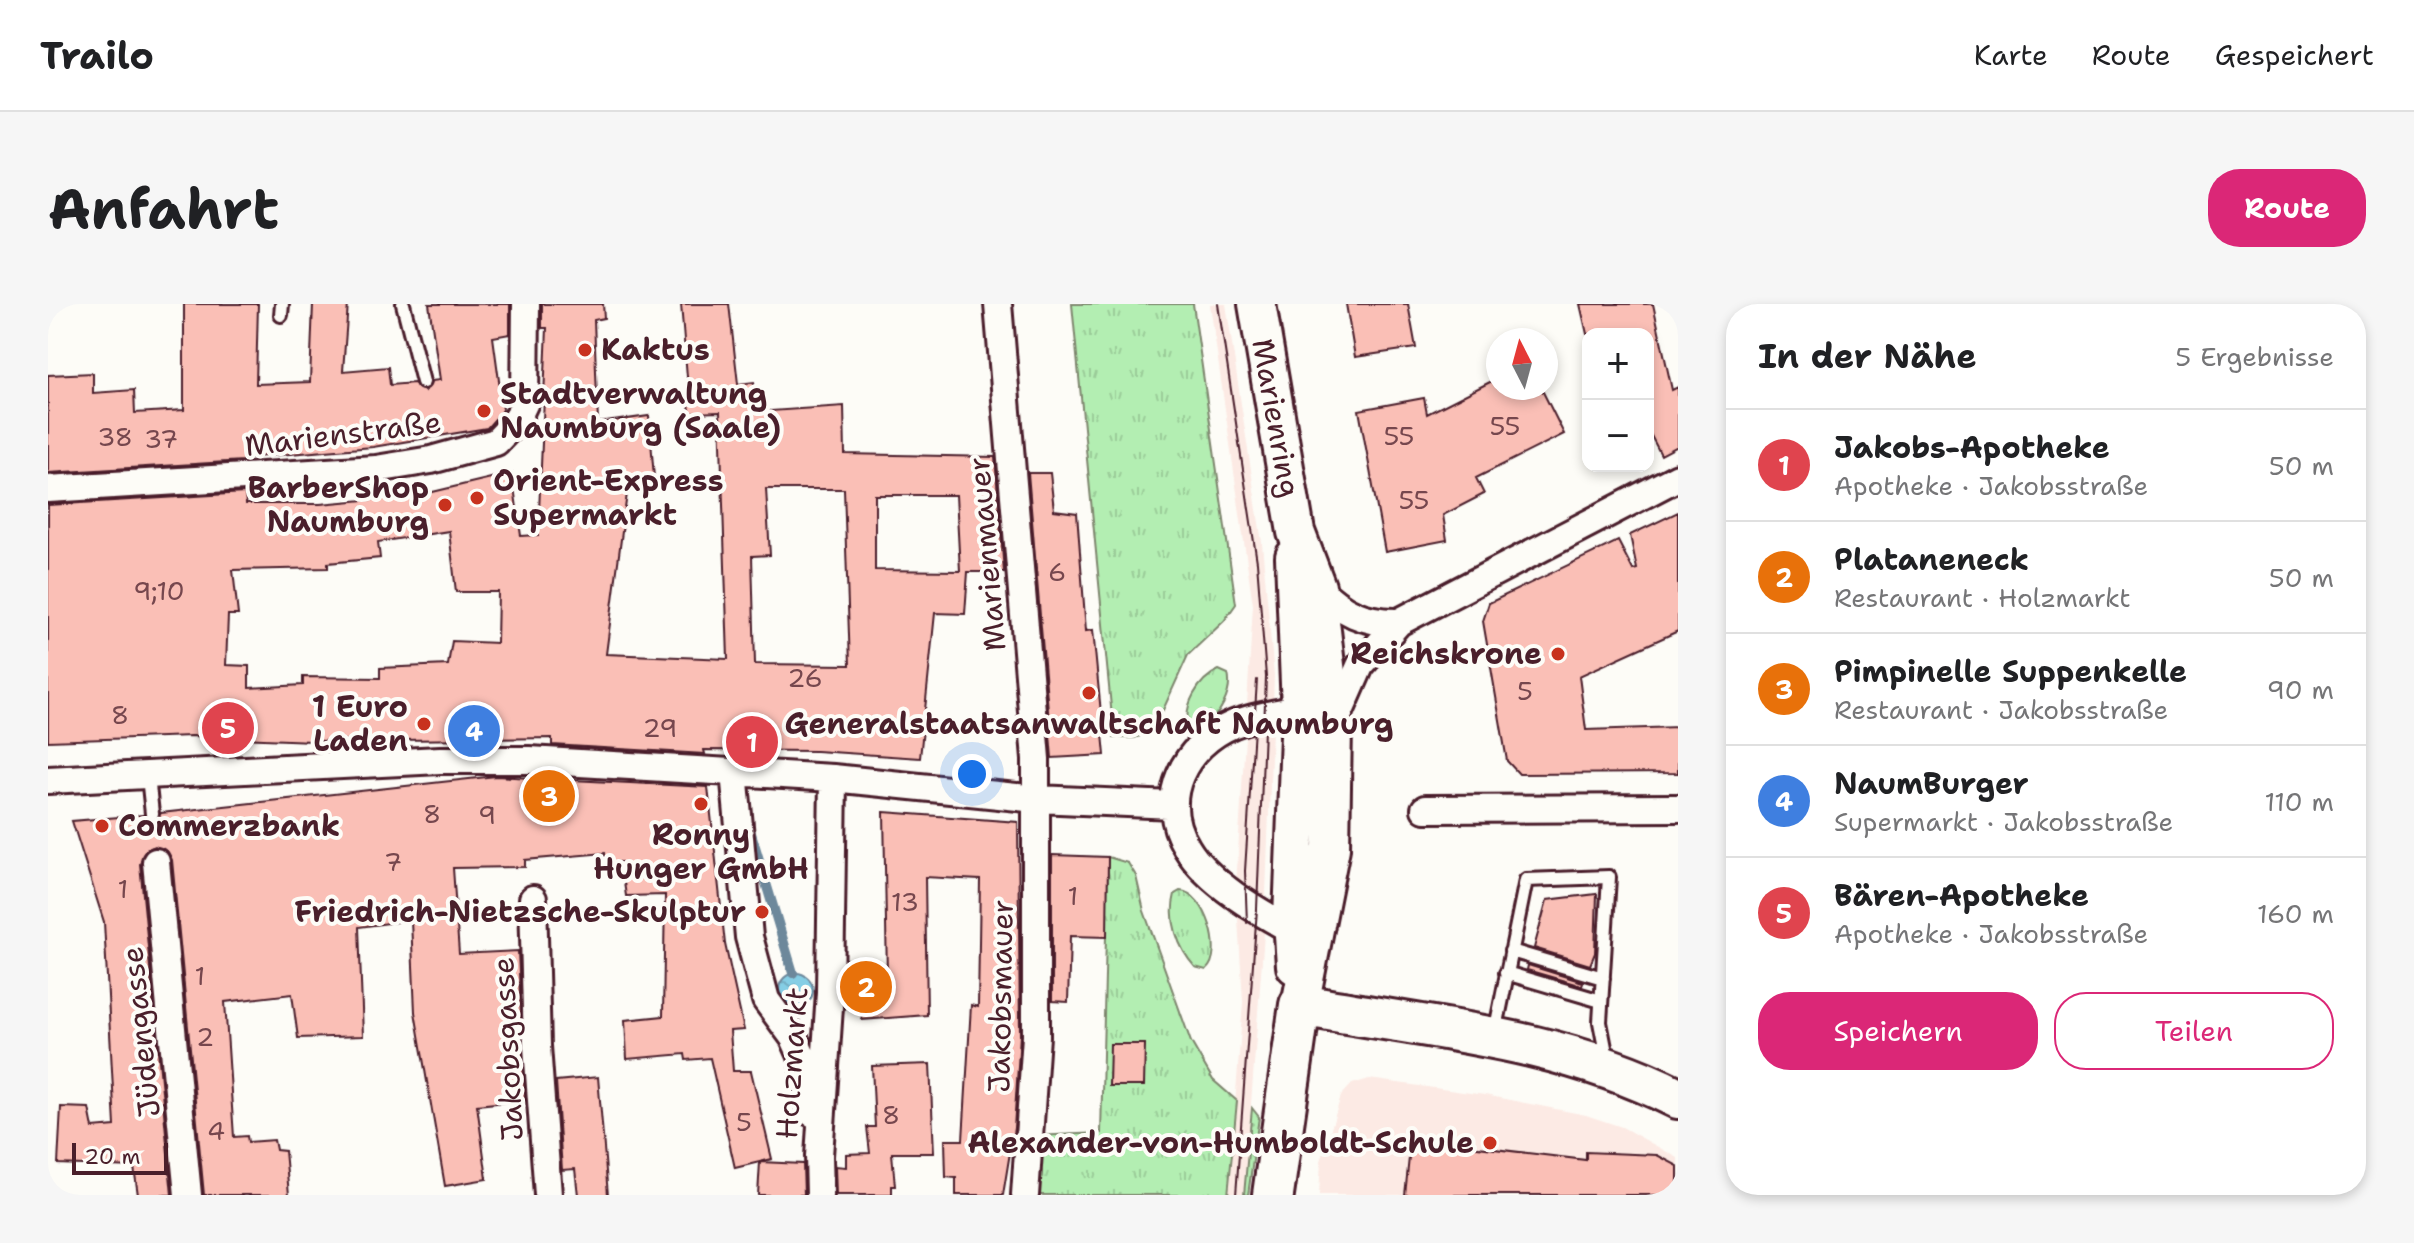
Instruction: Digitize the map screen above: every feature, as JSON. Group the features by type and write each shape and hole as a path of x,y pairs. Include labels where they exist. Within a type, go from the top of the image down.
{"main road":[{"name":"Marienring","path":"1257,304 1296,532"},
{"path":"1273,1195 1300,1005 1331,848 1333,726 1317,587 1296,532"},
{"path":"1296,532 1293,582 1300,709 1292,930 1300,1005"},
{"path":"1300,1005 1494,1036 1610,1068 1678,1098"}],"street":[{"name":"Marienstraße","path":"48,489 376,469 431,460 496,442 516,421 525,402 526,304"},
{"name":"Marienmauer","path":"998,304 1037,799"},
{"path":"1333,726 1355,674 1373,648 1399,622 1678,477"},
{"path":"1317,587 1338,607 1356,617 1399,622"},
{"path":"1292,930 1257,909 1196,861 1182,839 1173,805 1176,784 1185,763 1209,739 1236,723 1300,709"},
{"path":"51,781 440,760 529,760 833,778 1037,799 1173,805"},
{"name":"Holzmarkt","path":"734,771 749,937 766,1000 794,1038 802,1056 819,1156"},
{"name":"Holzmarkt","path":"819,1156 830,992 833,778"},
{"name":"Jakobsmauer","path":"1025,1195 1036,1036 1037,799"},
{"path":"1425,809 1678,808"},
{"name":"Jüdengasse","path":"156,862 188,1195"},
{"name":"Jakobsgasse","path":"533,899 537,1046 548,1195"},
{"path":"819,1156 820,1195"}],"lane":[{"path":"403,304 423,382"},
{"path":"148,776 152,814"},
{"path":"1494,1036 1526,880 1609,877 1600,1022 1610,1068"},
{"path":"1511,951 1603,978"},
{"path":"1506,973 1601,1001"}],"shaded area":[{"path":"1210,304 1226,304 1262,543 1274,676 1265,921 1244,1195 1228,1195 1243,1002 1236,886 1253,605"},
{"name":"Alexander-von-Humboldt-Schule","path":"1369,1079 1485,1095 1586,1115 1622,1127 1678,1158 1678,1195 1319,1195 1321,1161 1341,1096 1352,1084"}],"green space":[{"path":"1072,304 1193,304 1236,604 1224,621 1188,655 1153,732 1134,738 1114,738"},
{"path":"1219,670 1228,674 1224,704 1204,727 1190,728 1188,711 1194,694 1205,680"},
{"path":"1108,857 1128,863 1136,876 1144,911 1191,1042 1213,1080 1237,1101 1228,1195 1030,1195 1034,1136 1101,1133"},
{"path":"1180,891 1198,902 1210,925 1214,951 1206,970 1195,967 1176,933 1173,904 1175,894"},
{"path":"1252,1108 1259,1117 1248,1195 1244,1195"}],"water":[{"path":"796,973 808,978 813,990 808,1002 796,1007 784,1002 779,990 784,978"}],"building":[{"path":"184,304 258,304 256,384 310,382 313,304 348,304 343,371 388,367 390,385 414,383 424,391 432,381 440,380 429,304 510,304 510,334 493,337 503,410 487,428 373,447 243,458 243,461 48,473 48,375 93,373 93,393 134,390 135,413 184,410"},
{"path":"542,304 603,304 604,318 594,320 598,423 649,416 654,478 629,478 606,654 728,659 720,412 690,413 681,304 729,304 738,384 754,382 756,412 844,406 845,454 995,457 1004,572 968,572 965,614 935,613 920,758 816,751 704,750 705,754 552,745 552,738 313,741 192,736 48,741 48,505 245,493 246,504 320,504 420,495 512,473 521,536 538,535 547,328 542,328","holes":["766,489 844,489 850,665 755,664 752,556 770,555","875,495 956,495 960,571 875,570","449,531 456,592 498,592 497,643 452,641 448,665 380,668 380,678 303,677 303,685 249,688 249,666 226,665 228,615 238,615 233,570 328,568 328,563 380,558 378,542"]},
{"path":"1346,304 1408,304 1416,348 1355,357"},
{"path":"1580,304 1653,304 1672,390 1678,387 1678,446 1661,455 1654,442 1654,328 1586,328"},
{"path":"1486,384 1486,400 1547,400 1564,434 1476,478 1484,494 1443,515 1447,540 1385,552 1359,410 1424,398 1427,414"},
{"path":"1028,473 1050,473 1054,510 1077,513 1086,631 1093,630 1105,755 1052,758"},
{"name":"Reichskrone","path":"1678,512 1678,631 1579,676 1586,730 1678,727 1678,773 1519,774 1507,761 1483,621 1489,603 1618,541 1633,570 1637,569 1630,535"},
{"path":"496,776 708,787 725,944 744,1030 730,1031 733,1071 751,1071 772,1159 735,1168 710,1058 686,1060 685,1054 627,1059 625,1020 663,1016 665,895 626,896 621,862 605,862 605,853 525,860 525,867 453,868 459,954 518,951 525,1100 477,1105 487,1179 445,1186 415,1012 411,920 359,927 363,1036 298,1038 292,994 225,1002 234,1137 247,1136 248,1142 274,1140 276,1150 285,1151 289,1195 204,1195 172,860 168,852 155,846 146,850 140,864 172,1195 138,1195 134,1167 58,1164 61,1107 89,1108 93,1128 115,1126 104,922 72,821 143,815 152,823 161,813"},
{"path":"884,812 1018,822 1020,1035 1014,1128 1003,1195 956,1195 956,1178 946,1177 945,1140 963,1140 971,1005 978,1007 980,880 925,877 927,1015 862,1020 857,979 887,977"},
{"path":"1052,855 1108,857 1107,937 1070,936 1068,1002 1052,1001"},
{"path":"1597,894 1595,953 1590,965 1534,948 1547,900"},
{"path":"1528,965 1583,982 1582,986 1527,970"},
{"path":"1110,1044 1145,1044 1144,1086 1109,1086"},
{"path":"930,1064 934,1153 892,1153 895,1186 892,1186 892,1195 836,1195 835,1166 846,1167 846,1154 870,1153 867,1127 875,1127 872,1066"},
{"path":"598,1077 608,1195 578,1195 575,1169 562,1170 556,1081"},
{"name":"Alexander-von-Humboldt-Schule","path":"1411,1139 1586,1160 1586,1152 1657,1155 1678,1166 1678,1195 1405,1195"},
{"path":"760,1162 803,1164 804,1195 758,1195"}],"waterway":[{"path":"750,830 793,973"}],"tram line":[{"path":"1218,304 1257,562 1266,677 1257,909 1236,1195"},
{"path":"1247,923 1245,871 1257,680"}],"place":[{"name":"Kaktus","path":"585,350"},
{"name":"Stadtverwaltung Naumburg (Saale)","path":"484,411"},
{"name":"Orient-Express Supermarkt","path":"477,498"},
{"name":"BarberShop Naumburg","path":"445,505"},
{"name":"Reichskrone","path":"1558,654"},
{"name":"Generalstaatsanwaltschaft Naumburg","path":"1089,693"},
{"name":"1 Euro Laden","path":"424,724"},
{"name":"Bären-Apotheke","path":"228,728"},
{"name":"NaumBurger","path":"474,731"},
{"name":"Jakobs-Apotheke","path":"752,742"},
{"name":"Pimpinelle Suppenkelle","path":"549,796"},
{"name":"Ronny Hunger GmbH","path":"701,804"},
{"name":"Commerzbank","path":"102,826"},
{"name":"Friedrich-Nietzsche-Skulptur","path":"762,912"},
{"name":"Plataneneck","path":"866,987"},
{"name":"Alexander-von-Humboldt-Schule","path":"1490,1143"}]}
